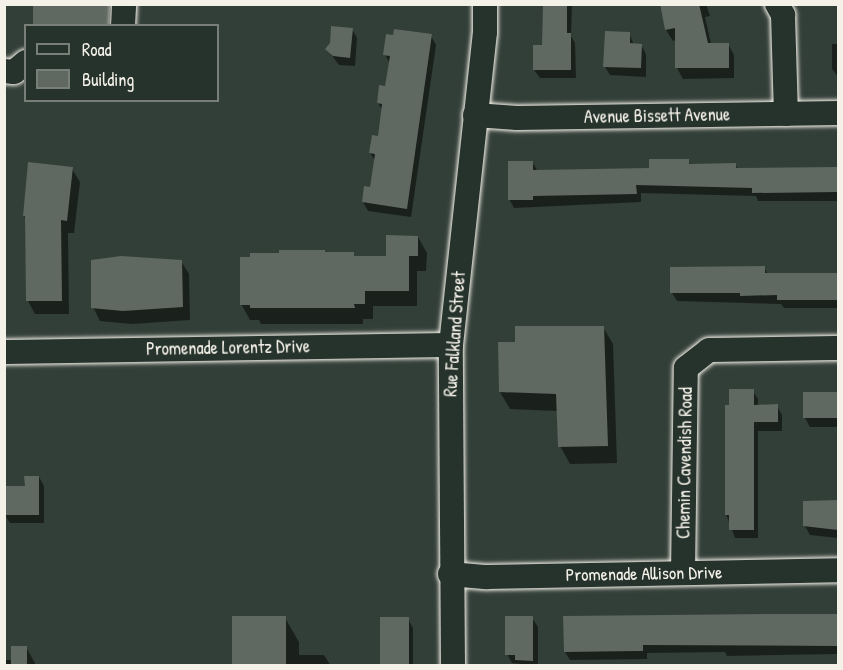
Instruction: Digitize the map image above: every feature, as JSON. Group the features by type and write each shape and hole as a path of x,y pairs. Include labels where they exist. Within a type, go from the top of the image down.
{"street":[{"path":"123,24 124,4"},
{"name":"Rue Falkland Street","path":"453,666 450,574 451,345 485,32 485,4"},
{"path":"777,4 783,15 786,114"},
{"name":"Avenue Bissett Avenue","path":"475,116 517,118 838,113"},
{"name":"Promenade Lorentz Drive","path":"4,352 451,345"},
{"name":"Chemin Cavendish Road","path":"683,573 686,368 709,350 838,348"},
{"name":"Promenade Allison Drive","path":"450,574 487,577 838,570"}],"building":[{"path":"33,4 104,4 110,6 109,24 33,24"},
{"path":"543,4 567,4 567,33 571,33 571,70 533,70 533,45 542,45"},
{"path":"660,4 699,4 708,43 729,43 729,68 675,68 675,28 665,30"},
{"path":"331,26 353,28 350,58 333,56 325,49 330,43"},
{"path":"394,29 432,34 407,209 362,202 364,186 370,187 375,154 369,153 372,135 378,136 382,104 377,103 379,85 385,86 390,56 383,55 386,34 393,35"},
{"path":"605,31 630,32 630,43 642,44 641,68 603,67"},
{"path":"649,159 689,159 689,164 736,163 736,168 838,167 838,192 752,193 752,188 636,185 637,194 533,196 533,200 508,200 508,161 533,161 533,170 649,168"},
{"path":"28,162 73,167 67,221 61,220 62,301 26,301 25,216 23,216"},
{"path":"386,235 418,236 418,256 409,256 409,291 365,291 365,304 354,304 355,308 250,308 250,305 240,305 240,257 250,257 250,253 279,253 279,250 325,250 325,252 354,252 354,256 386,256"},
{"path":"121,256 182,260 183,307 123,311 91,308 91,260"},
{"path":"765,266 765,273 838,273 838,300 777,300 777,295 740,296 740,293 670,293 670,267"},
{"path":"515,326 604,326 608,446 558,447 556,394 499,392 498,342 515,342"},
{"path":"729,389 754,389 754,405 778,404 778,422 754,422 754,530 729,530 729,515 725,515 725,405 729,405"},
{"path":"803,392 838,392 838,418 803,418"},
{"path":"24,476 39,476 39,515 4,515 4,486 25,486"},
{"path":"838,500 838,530 803,526 803,501"},
{"path":"838,614 838,646 643,645 643,651 564,652 563,616"},
{"path":"232,616 286,616 286,666 232,666"},
{"path":"505,616 533,616 533,661 515,660 515,655 505,655"},
{"path":"380,617 409,617 409,666 380,666"},
{"path":"11,646 27,646 27,666 11,666"}]}
